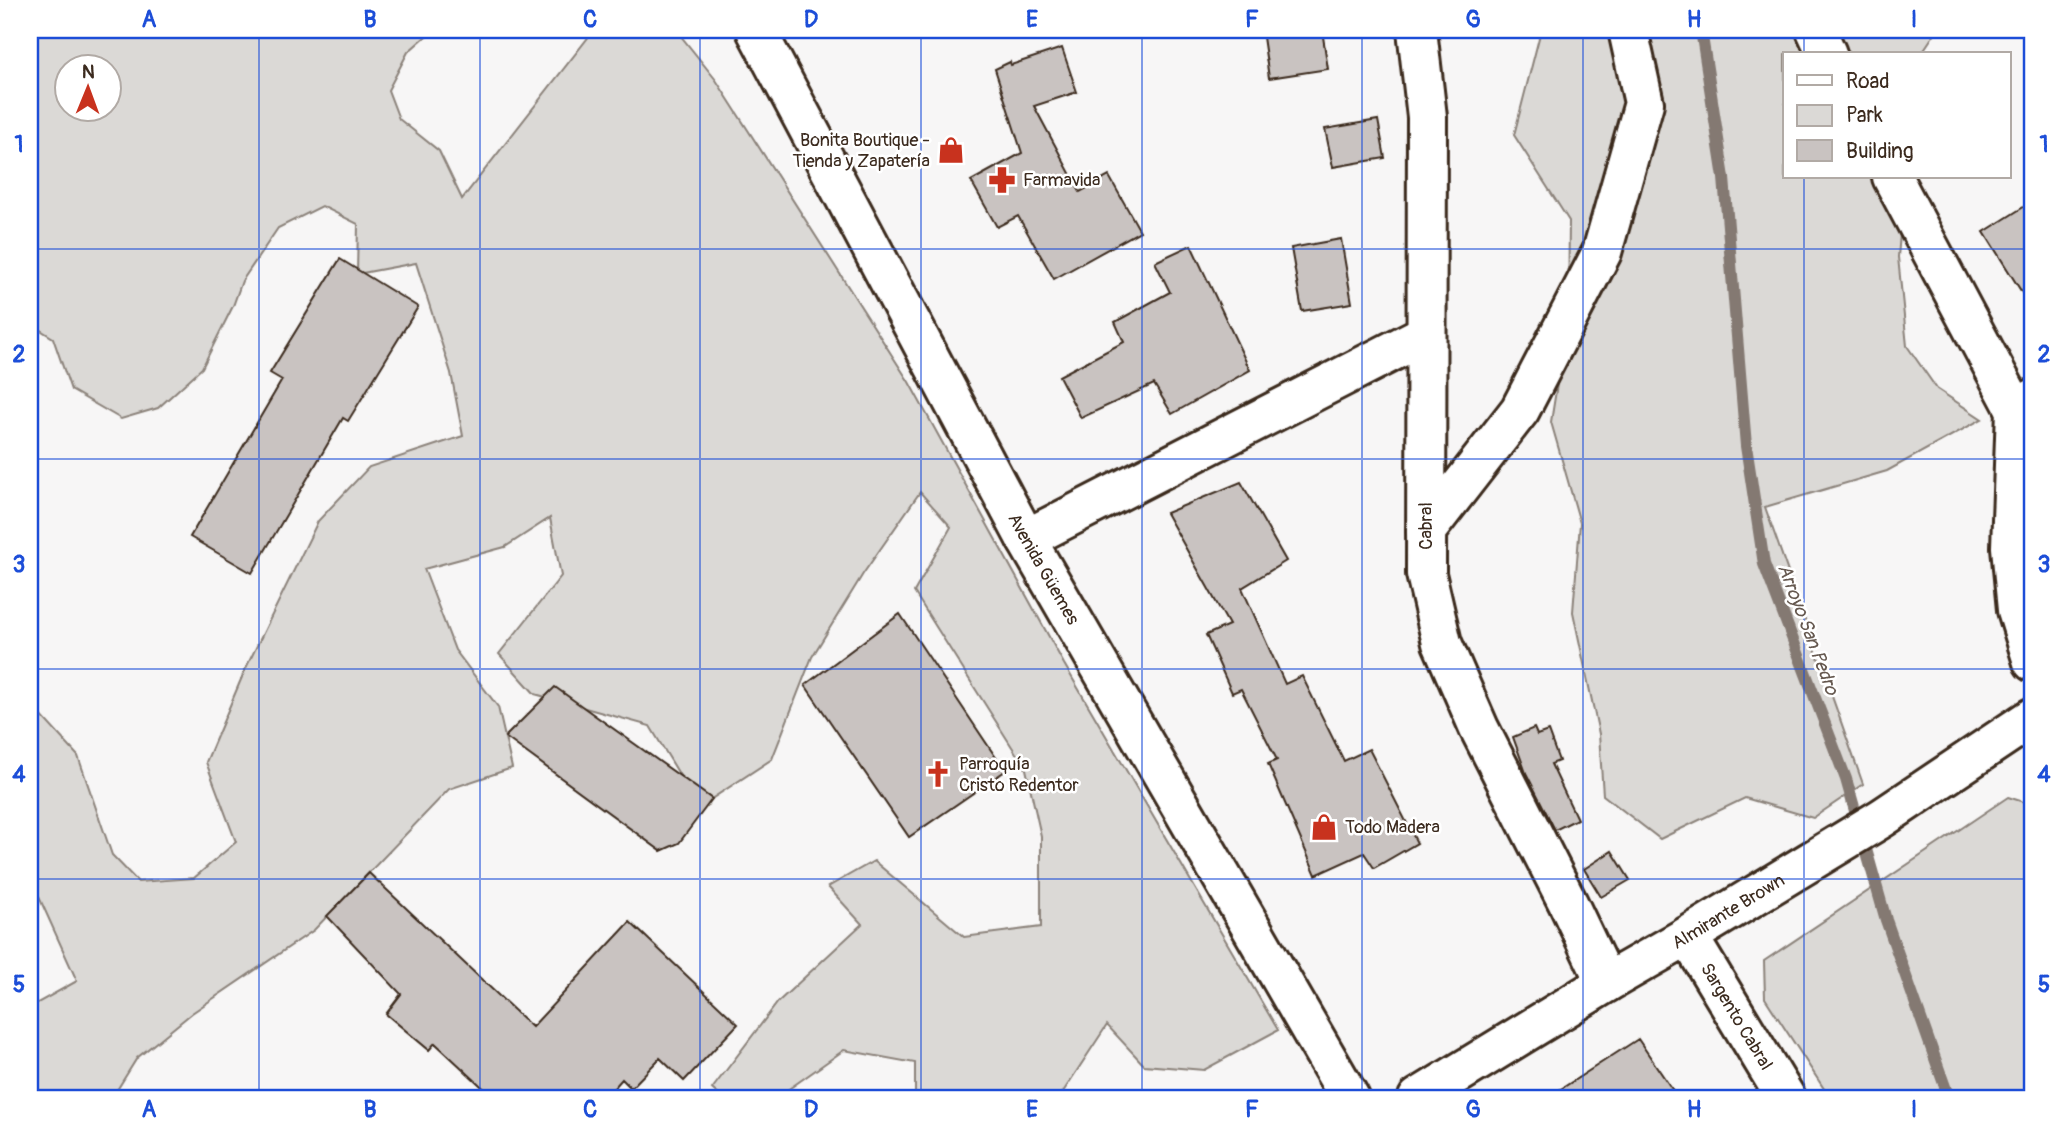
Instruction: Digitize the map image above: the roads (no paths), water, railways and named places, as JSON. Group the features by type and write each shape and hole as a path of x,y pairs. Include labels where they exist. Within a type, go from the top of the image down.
{"street":[{"name":"Avenida Güemes","path":"756,30 1026,540 1350,1098"},
{"name":"Cabral","path":"1417,30 1427,117 1426,574 1442,643 1479,728 1606,983"},
{"path":"1426,531 1520,410 1602,252 1644,103 1628,30"},
{"path":"1816,30 1826,52"},
{"path":"1893,178 2025,405 2011,547 2017,610 2033,662"},
{"path":"1026,540 1426,334"},
{"name":"Almirante Brown","path":"1418,1098 1882,818 2033,717"},
{"name":"Sargento Cabral","path":"1688,936 1786,1098"}],"waterway":[{"name":"Arroyo San Pedro","path":"1701,30 1724,178 1746,446 1764,564 1846,779 1886,920 1949,1098"}],"place":[{"name":"Bonita Boutique - Tienda y Zapatería","path":"951,150"},
{"name":"Farmavida","path":"1002,180"},
{"name":"Parroquía Cristo Redentor","path":"938,774"},
{"name":"Todo Madera","path":"1324,827"}]}
